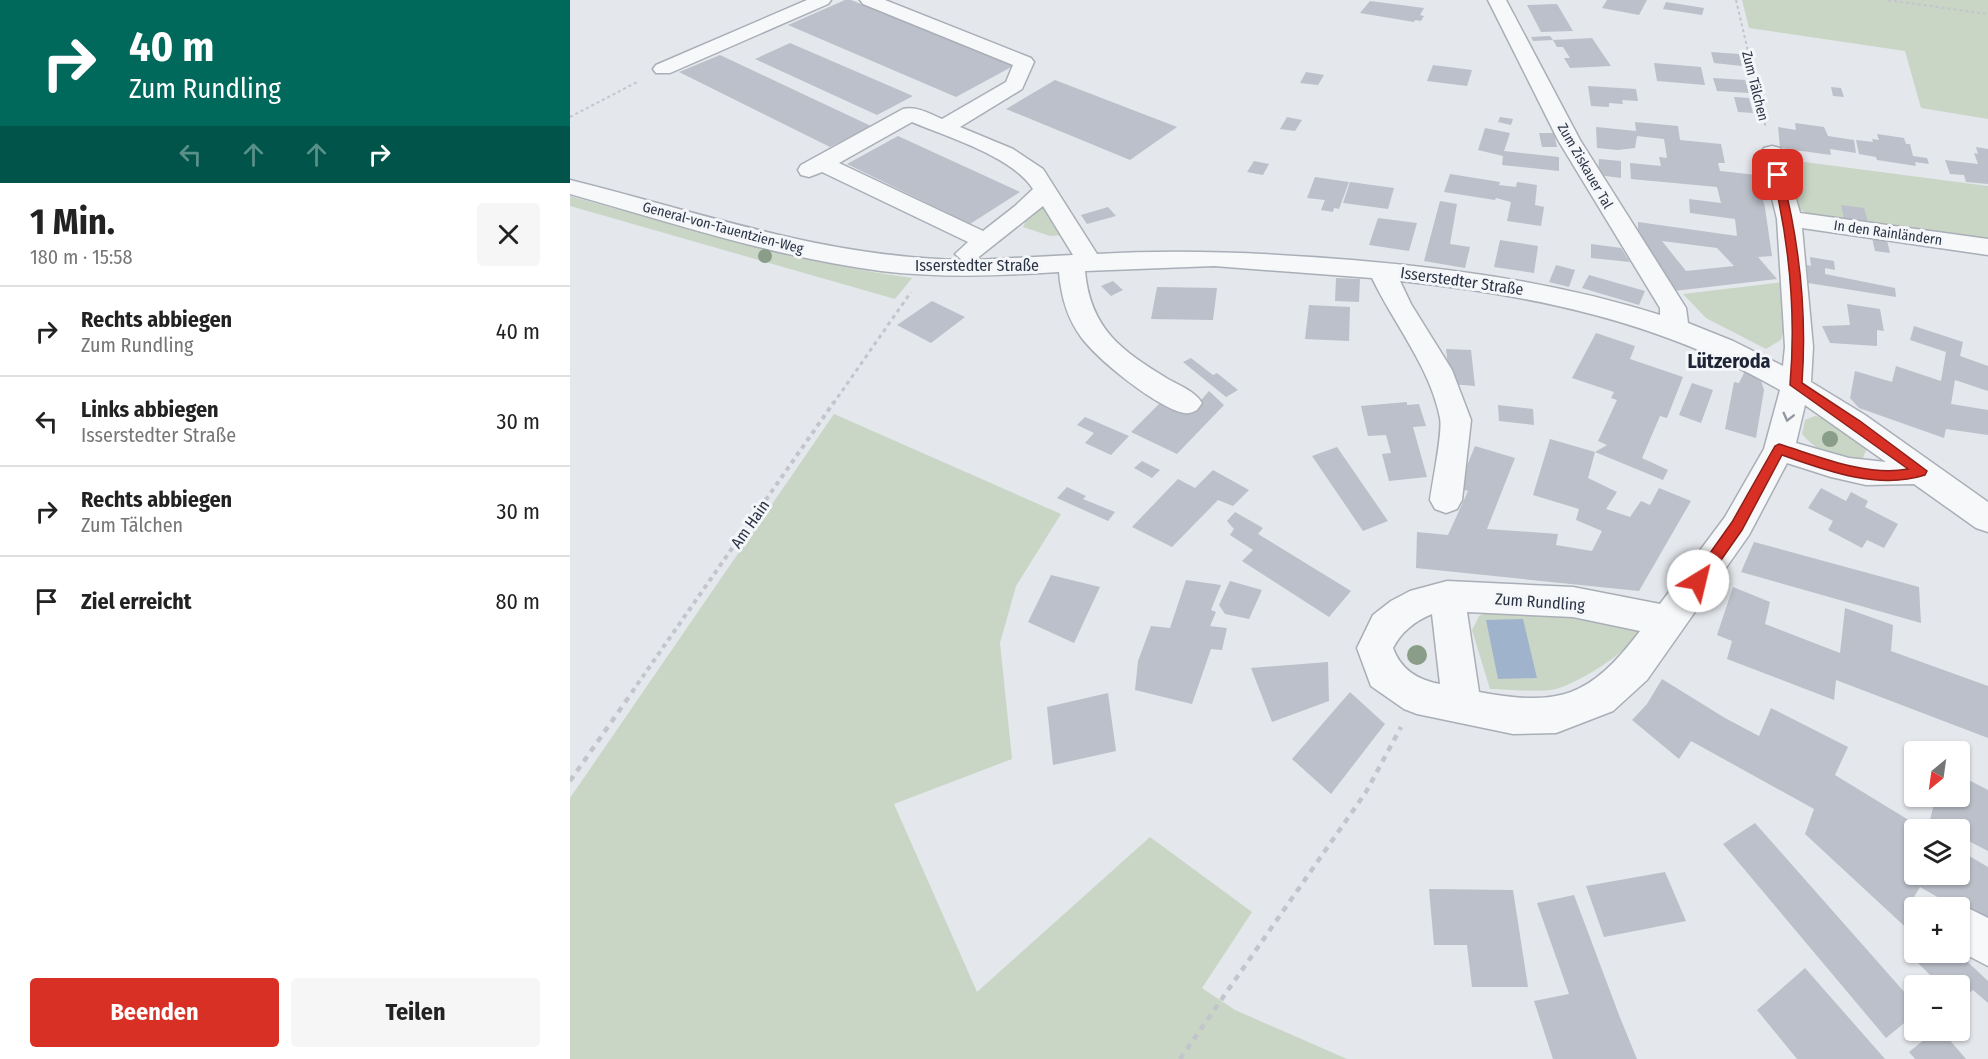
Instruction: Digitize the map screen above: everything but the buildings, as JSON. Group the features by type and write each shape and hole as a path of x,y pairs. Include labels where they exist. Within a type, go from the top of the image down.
{"street":[{"path":"663,69 822,0"},
{"path":"869,0 1024,62 1015,85 943,128"},
{"name":"Zum Ziskauer Tal","path":"1497,0 1569,140 1673,308 1675,329"},
{"path":"985,241 816,166 911,114 1005,154 1035,174 1046,190 1081,262 1072,282 1083,320 1098,341 1162,390 1187,403"},
{"path":"1772,153 1789,219 1799,347 1796,385"},
{"name":"General-von-Tauentzien-Weg","path":"570,187 809,251 877,263"},
{"path":"940,267 985,241 1024,211 1046,190"},
{"name":"In den Rainländern","path":"1789,219 1988,247"},
{"name":"Isserstedter Straße","path":"877,263 1008,268 1081,262 1199,258 1382,271 1468,280 1544,294 1675,329 1724,348 1796,385 1856,424 1988,519"},
{"path":"1382,271 1398,304 1438,370 1456,420 1446,500"},
{"name":"Zum Rundling","path":"1667,621 1573,602 1447,596 1422,601 1403,612 1386,626 1376,648 1384,674 1417,697 1513,716 1556,715 1600,699 1634,668 1737,526 1779,449 1796,385"},
{"path":"1779,449 1833,468 1895,476 1920,471"},
{"path":"1447,596 1462,706"}],"path":[{"name":"Zum Tälchen","path":"1736,0 1772,153"},
{"path":"1888,0 1988,14"},
{"path":"570,117 663,69"},
{"name":"Am Hain","path":"570,781 940,267"},
{"path":"1180,1059 1366,792 1417,697"}],"green space":[{"path":"1742,0 1988,0 1988,119 1921,108 1905,51 1749,28"},
{"path":"1781,159 1988,186 1988,242 1814,217 1790,204"},
{"path":"570,196 782,253 912,278 895,299 570,206"},
{"path":"1042,208 1051,211 1066,235 1050,236 1023,227 1027,218"},
{"path":"1784,282 1786,322 1781,340 1766,349 1706,318 1683,294"},
{"path":"834,414 1061,514 1016,586 1000,643 1012,759 894,804 977,992 1150,837 1252,912 1202,988 1235,1010 1347,1059 570,1059 570,798"},
{"path":"1815,416 1830,419 1863,442 1866,450 1863,458 1847,460 1830,455 1807,439 1802,434 1805,420"},
{"path":"1493,609 1574,610 1638,630 1633,639 1615,657 1566,686 1541,691 1490,689 1472,630 1479,616"}],"water":[{"path":"1523,619 1537,678 1498,679 1486,620"}],"district":[{"name":"Lützeroda","path":"1729,361"}],"route":[{"path":"1698,581 1737,526 1779,449 1833,468 1895,476 1920,471 1856,424 1796,385 1799,347 1789,219 1778,175"}]}
